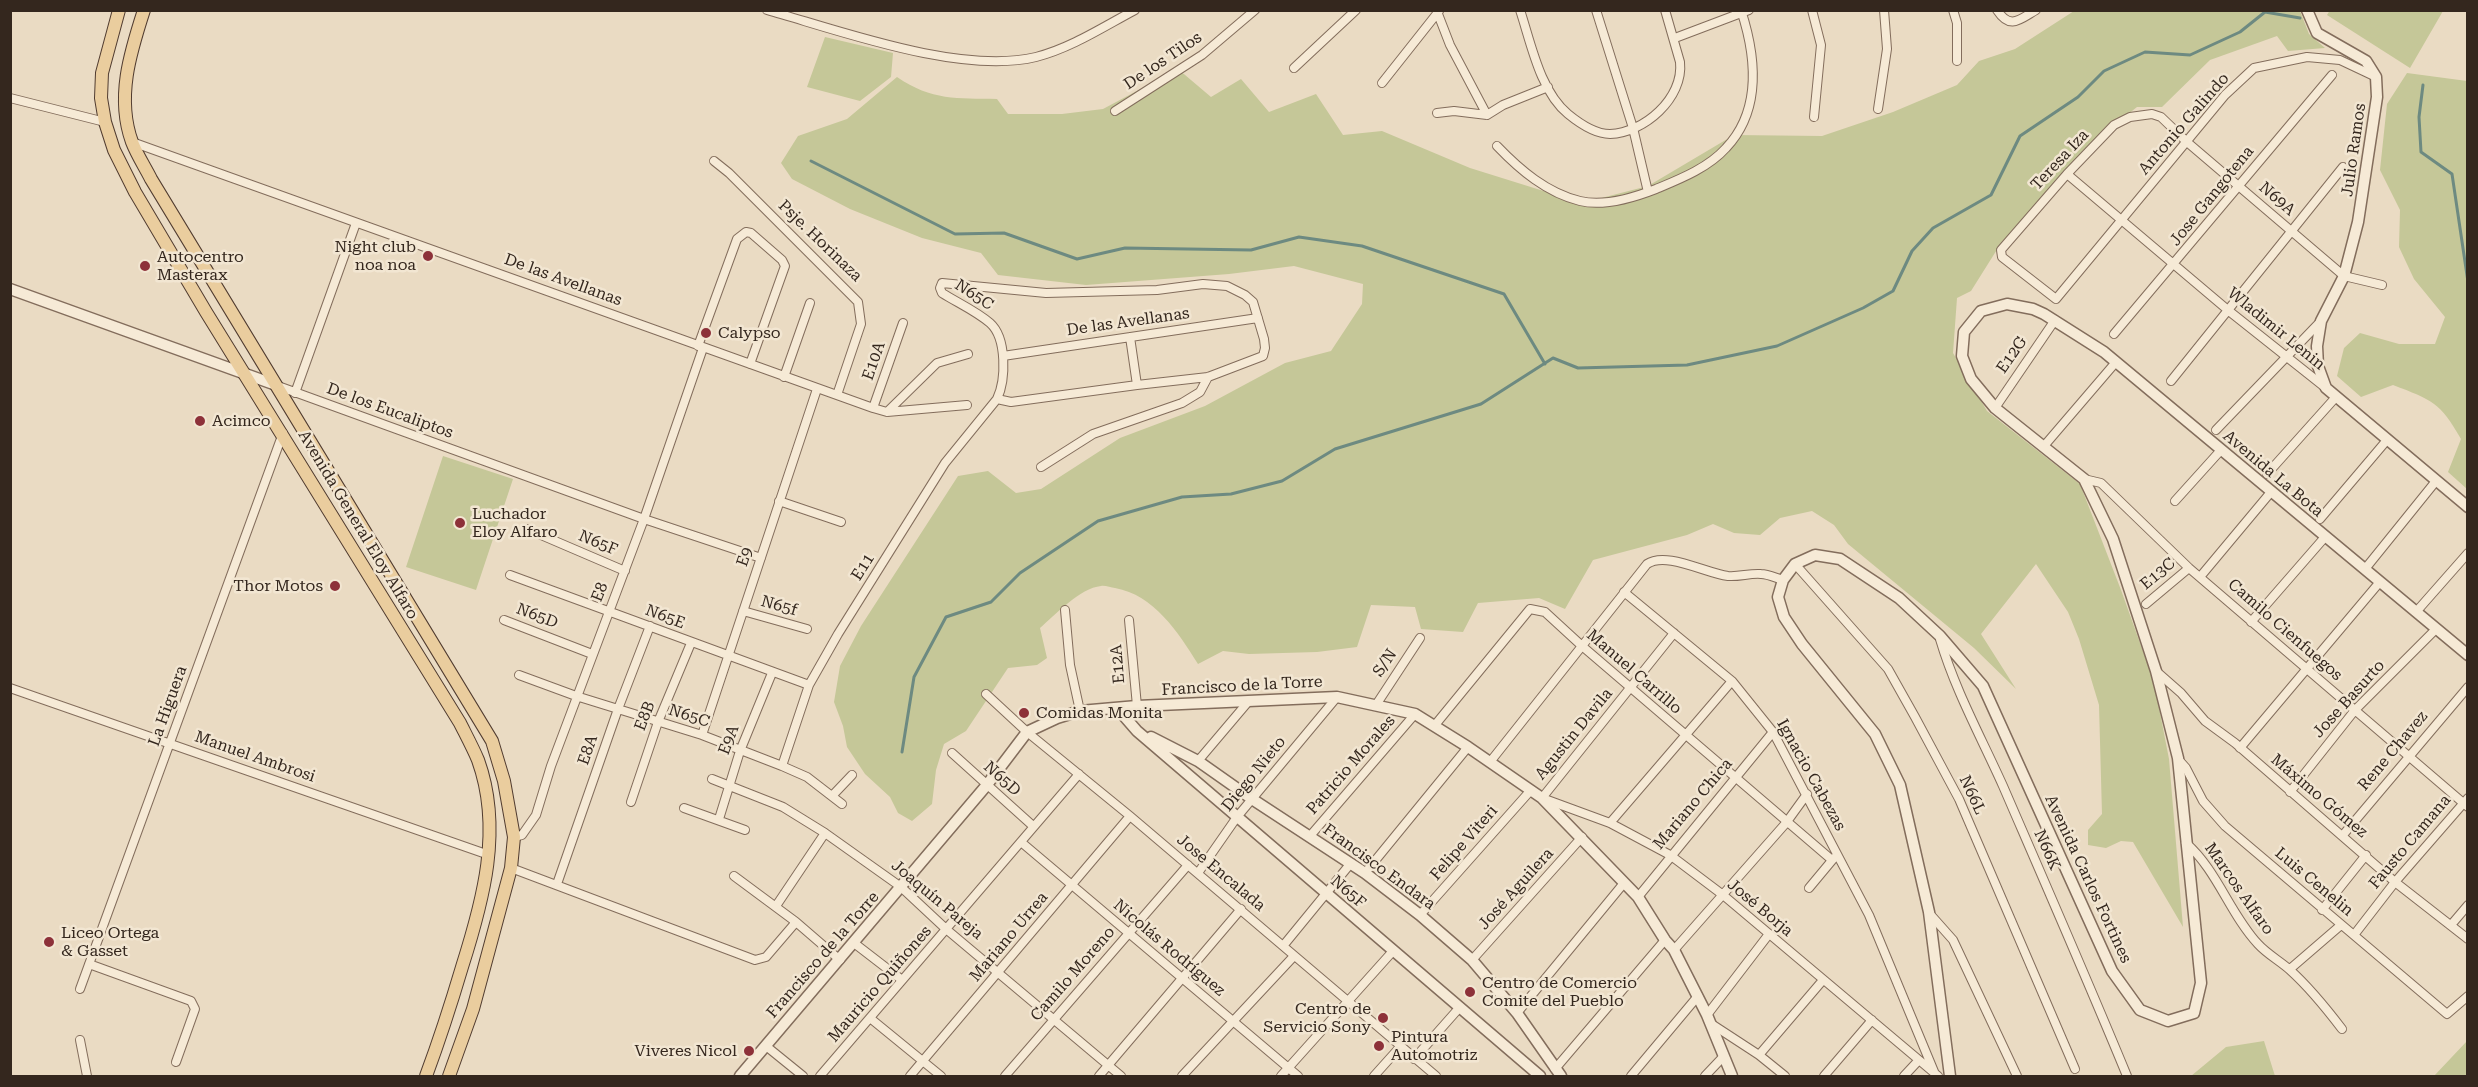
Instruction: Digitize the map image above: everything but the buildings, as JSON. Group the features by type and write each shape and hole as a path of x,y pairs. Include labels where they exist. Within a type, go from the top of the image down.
{"main road":[{"name":"Avenida General Eloy Alfaro","path":"119,10 102,73 101,98 105,122 114,150 135,192 243,372 283,433 460,723 478,761 487,801 490,834 485,891 442,1034 426,1077"},
{"name":"Avenida General Eloy Alfaro","path":"144,10 131,49 125,90 125,109 132,142 151,179 492,741 504,781 514,837 511,868 473,1009 449,1077"}],"street":[{"path":"767,10 919,52 964,59 1006,62 1062,49 1135,10"},
{"name":"De los Tilos","path":"1115,111 1202,55 1255,10"},
{"path":"1294,68 1356,10"},
{"path":"1520,10 1548,87 1566,113 1593,129 1610,134 1633,128 1664,108 1677,88 1681,71 1675,38 1665,10"},
{"path":"1596,10 1633,128 1648,192"},
{"path":"1812,10 1821,45 1814,117"},
{"path":"1878,109 1887,49 1884,10"},
{"path":"1953,10 1957,23 1957,61"},
{"path":"1997,10 2002,18 2016,22 2036,10"},
{"path":"2307,10 2317,33 2366,61 2376,77"},
{"path":"1497,146 1532,178 1579,201 1595,203 1648,192 1691,174 1726,148 1741,127 1752,97 1754,73 1752,52 1744,11 1675,38"},
{"path":"1439,12 1450,45 1487,115"},
{"path":"1382,83 1439,12"},
{"name":"Antonio Galindo","path":"2056,299 2225,95 2254,68 2307,57 2340,60 2376,77"},
{"name":"Jose Gangotena","path":"2114,334 2332,75"},
{"name":"Julio Ramos","path":"2216,430 2321,321 2344,276 2358,222 2377,97 2376,77"},
{"path":"1437,113 1454,111 1487,115 1503,105 1548,87"},
{"path":"10,98 105,122"},
{"name":"Teresa Iza","path":"2056,299 2002,257 2001,250 2004,244 2114,124 2144,114 2162,117"},
{"name":"N69A","path":"2162,117 2187,142 2344,276 2382,285"},
{"name":"De las Avellanas","path":"132,142 817,389 887,412"},
{"name":"Psje. Horinaza","path":"714,161 729,173 858,302 861,324 837,396"},
{"path":"2171,381 2343,167"},
{"name":"Wladimir Lenin","path":"2067,174 2229,311 2326,388 2468,507"},
{"path":"296,393 356,223"},
{"name":"E8","path":"514,837 522,835 537,815 551,766 576,696 644,519 737,239 746,232 764,242 783,260 785,266 750,364"},
{"name":"N65C","path":"997,399 1003,384 1003,356 998,338 991,324 942,293 941,285 945,282 1046,293 1156,290 1209,284 1227,286 1253,302 1258,318"},
{"name":"De los Eucaliptos","path":"10,289 644,519 760,558"},
{"path":"784,377 810,303"},
{"name":"Avenida Carlos Fortines","path":"1795,564 1815,555 1840,559 1899,598 1940,636 1983,686 2112,971 2140,1010 2168,1021 2194,1013 2201,983 2178,758 2156,671 2113,539 2084,479 1995,408 1971,379 1962,356 1965,332 1981,310 2007,304 2033,309 2055,320"},
{"path":"997,399 1011,402 1137,384 1208,377 1263,356 1264,339 1258,318"},
{"name":"De las Avellanas","path":"1003,356 1258,318"},
{"name":"Avenida La Bota","path":"2055,320 2116,362 2468,656"},
{"name":"E12G","path":"1995,408 2055,320"},
{"name":"Julio Ramos","path":"2321,321 2318,366 2326,388"},
{"name":"E10A","path":"873,408 903,323"},
{"path":"1130,337 1137,384"},
{"path":"887,412 937,363 968,354"},
{"path":"2044,446 2116,362"},
{"path":"1041,467 1093,434 1182,403 1200,392 1208,377"},
{"name":"E9","path":"702,735 817,389"},
{"path":"2267,474 2336,397"},
{"name":"E11","path":"782,766 809,685 838,634 945,463 997,399"},
{"path":"887,412 967,405"},
{"name":"La Higuera","path":"80,989 283,433"},
{"path":"2320,519 2387,440"},
{"path":"2175,501 2221,450"},
{"name":"Camilo Cienfuegos","path":"2084,479 2101,483 2189,568 2466,803"},
{"path":"2365,569 2436,481"},
{"path":"2200,577 2271,492"},
{"path":"780,501 841,522"},
{"name":"N65F","path":"527,529 625,570"},
{"path":"2251,622 2325,537"},
{"path":"2416,612 2468,553"},
{"path":"1490,762 1647,564 1659,559 1667,559 1705,572 1731,576 1762,574 1784,580"},
{"path":"1795,564 1784,580 1778,597 1784,616 1802,644 1875,734 1900,785 1929,912 1950,1077"},
{"name":"N66L","path":"1795,564 1888,669 1916,717 1959,799 2075,1069"},
{"name":"E13C","path":"2146,604 2189,568"},
{"name":"N65E","path":"510,575 809,685"},
{"path":"2240,748 2379,583"},
{"name":"Ignacio Cabezas","path":"1624,592 1732,681 1773,732 1807,794 1835,857"},
{"name":"Manuel Carrillo","path":"1435,725 1530,609 1545,612 1786,823 1835,857 1869,915 1937,1075"},
{"path":"1065,610 1070,665 1080,711"},
{"name":"N65f","path":"743,611 807,630"},
{"name":"N65D","path":"504,620 592,654"},
{"name":"E12A","path":"1129,620 1137,706"},
{"name":"E8A","path":"557,884 618,709 650,626"},
{"name":"Jose Basurto","path":"2290,792 2355,710 2436,629"},
{"name":"Agustin Davila","path":"1542,798 1674,633"},
{"name":"N66K","path":"1940,636 1951,674 1998,774 2109,1028 2127,1077"},
{"name":"S/N","path":"1376,705 1420,638"},
{"name":"E8B","path":"631,802 658,722 691,643"},
{"name":"Máximo Gómez","path":"2156,671 2181,693 2205,721 2343,835 2395,882 2468,939"},
{"name":"E9A","path":"718,819 740,751 772,673"},
{"name":"N65C","path":"519,675 576,696 702,735 782,766 807,777 842,804"},
{"path":"1610,823 1732,681"},
{"name":"Rene Chavez","path":"2343,835 2468,687"},
{"name":"Manuel Ambrosi","path":"10,688 489,855"},
{"name":"Jose Encalada","path":"986,694 1027,732 1241,909 1436,1077"},
{"name":"Francisco de la Torre","path":"740,1077 902,887 986,786 1027,732 1057,717 1080,711 1137,706 1337,697 1415,714 1435,725 1542,798 1638,897 1665,940 1674,950 1698,996 1732,1077"},
{"name":"Diego Nieto","path":"1198,873 1237,817 1337,697"},
{"path":"1198,761 1248,702"},
{"path":"1117,708 1137,731"},
{"name":"Patricio Morales","path":"1310,836 1415,714"},
{"name":"N65F","path":"1137,731 1540,1077"},
{"name":"Francisco Endara","path":"1137,731 1198,761 1351,863 1420,915 1472,960 1517,1013 1558,1073"},
{"name":"Mariano Chica","path":"1638,897 1670,855 1773,732"},
{"path":"1365,873 1468,747"},
{"name":"N65D","path":"952,753 1033,826"},
{"name":"Luis Cenelin","path":"2178,758 2186,768 2203,801 2225,826 2447,1014 2468,996"},
{"name":"Mauricio Quiñones","path":"820,1077 1079,774"},
{"path":"832,796 852,775"},
{"name":"Joaquín Pareja","path":"712,779 730,784 783,807 825,832 902,887 946,928 1121,1077"},
{"name":"Felipe Viteri","path":"1420,915 1531,790"},
{"path":"1674,950 1786,823 1807,794"},
{"name":"José Borja","path":"1542,798 1610,823 1670,855 1723,896 1937,1075"},
{"name":"Fausto Camana","path":"2354,935 2395,882 2466,803"},
{"path":"684,808 745,830"},
{"name":"Mariano Urrea","path":"909,1077 1130,816"},
{"path":"776,906 825,832"},
{"name":"José Aguilera","path":"1472,960 1582,837"},
{"name":"Nicolás Rodríguez","path":"1021,842 1298,1077"},
{"name":"Marcos Alfaro","path":"2186,843 2198,853 2235,914 2259,945 2290,969 2319,999 2342,1029"},
{"path":"2322,910 2366,855"},
{"path":"1809,888 1835,857"},
{"path":"1283,946 1351,863"},
{"name":"Camilo Moreno","path":"1005,1077 1188,865"},
{"path":"511,868 755,960 765,957 796,922"},
{"path":"734,876 776,906 840,960"},
{"path":"1517,1013 1624,883"},
{"path":"2451,925 2468,905"},
{"path":"1099,1077 1241,909"},
{"path":"1929,912 1953,940 2017,1077"},
{"path":"2290,969 2341,925"},
{"path":"1769,934 1708,1018 1785,1077"},
{"path":"1558,1073 1665,940"},
{"path":"854,943 902,981"},
{"path":"1281,1077 1346,1001 1393,951"},
{"path":"1182,1077 1294,956"},
{"path":"89,963 191,1001 195,1009 176,1062"},
{"path":"1759,1055 1822,980"},
{"path":"1630,1077 1698,996"},
{"path":"1414,1059 1460,1007"},
{"path":"870,1018 941,1077"},
{"path":"1824,1077 1872,1020"},
{"path":"80,1040 87,1077"},
{"path":"766,1046 803,1077"},
{"path":"1374,1077 1400,1047"},
{"path":"1705,1077 1723,1057"},
{"path":"1904,1077 1918,1061"}],"green space":[{"path":"2330,10 2443,11 2410,68 2327,15"},
{"path":"2074,11 2300,11 2309,34 2325,48 2288,51 2277,36 2210,60 2162,107 2137,107 2112,127 1998,248 1971,291 1957,298 1953,353 1987,411 2080,484 2121,590 2154,682 2169,759 2183,927 2133,842 2121,841 2106,848 2088,845 2088,830 2102,814 2099,705 2079,639 2068,612 2036,564 1981,634 2016,689 1974,648 1848,544 1834,525 1812,511 1780,518 1760,535 1734,533 1713,524 1687,535 1593,560 1565,609 1539,598 1478,603 1463,632 1421,629 1415,607 1371,605 1357,647 1317,652 1249,654 1223,651 1198,664 1164,617 1142,598 1115,588 1103,586 1093,588 1068,603 1040,628 1047,658 1037,665 1008,668 966,731 944,744 936,770 932,804 912,821 898,813 890,797 865,774 847,747 843,726 834,702 840,666 861,626 958,476 988,471 1016,493 1041,489 1120,438 1205,406 1285,363 1331,351 1362,304 1363,284 1294,266 1229,274 1086,285 998,275 981,253 922,238 850,209 792,179 781,163 798,136 847,119 897,77 922,90 945,97 997,99 1008,114 1062,114 1103,109 1178,69 1211,97 1241,79 1269,112 1316,94 1343,135 1382,131 1470,168 1582,203 1648,186 1734,135 1822,136 1893,112 1957,85 1979,61 2015,49"},
{"path":"825,37 893,53 891,77 860,101 807,87"},
{"path":"2407,73 2467,81 2467,489 2448,472 2461,439 2441,410 2426,399 2393,385 2361,397 2337,376 2344,348 2360,333 2399,344 2435,344 2445,317 2414,279 2399,247 2400,210 2380,170 2387,104"},
{"name":"Luchador Eloy Alfaro","path":"443,456 513,479 476,590 406,567"},
{"path":"2264,1041 2275,1076 2191,1076 2226,1047"},
{"path":"2467,1041 2467,1076 2434,1076"}],"waterway":[{"path":"902,752 914,677 946,617 991,602 1020,573 1098,521 1182,497 1231,494 1282,481 1335,449 1481,404 1553,358 1578,368 1687,365 1777,346 1863,308 1893,291 1912,251 1933,228 1991,195 2020,136 2078,97 2104,71 2145,52 2190,55 2240,32 2265,12 2300,18"},
{"path":"2423,85 2419,117 2421,152 2452,174 2468,282"},
{"path":"811,161 955,234 1004,233 1077,259 1125,248 1251,250 1299,237 1362,246 1504,294 1545,364"}],"place":[{"name":"Night club noa noa","path":"428,256"},
{"name":"Autocentro Masterax","path":"145,266"},
{"name":"Calypso","path":"706,333"},
{"name":"Acimco","path":"200,421"},
{"name":"Luchador Eloy Alfaro","path":"460,523"},
{"name":"Thor Motos","path":"335,586"},
{"name":"Comidas Monita","path":"1024,713"},
{"name":"Liceo Ortega & Gasset","path":"49,942"},
{"name":"Centro de Comercio Comite del Pueblo","path":"1470,992"},
{"name":"Centro de Servicio Sony","path":"1383,1018"},
{"name":"Pintura Automotriz","path":"1379,1046"},
{"name":"Viveres Nicol","path":"749,1051"}]}
